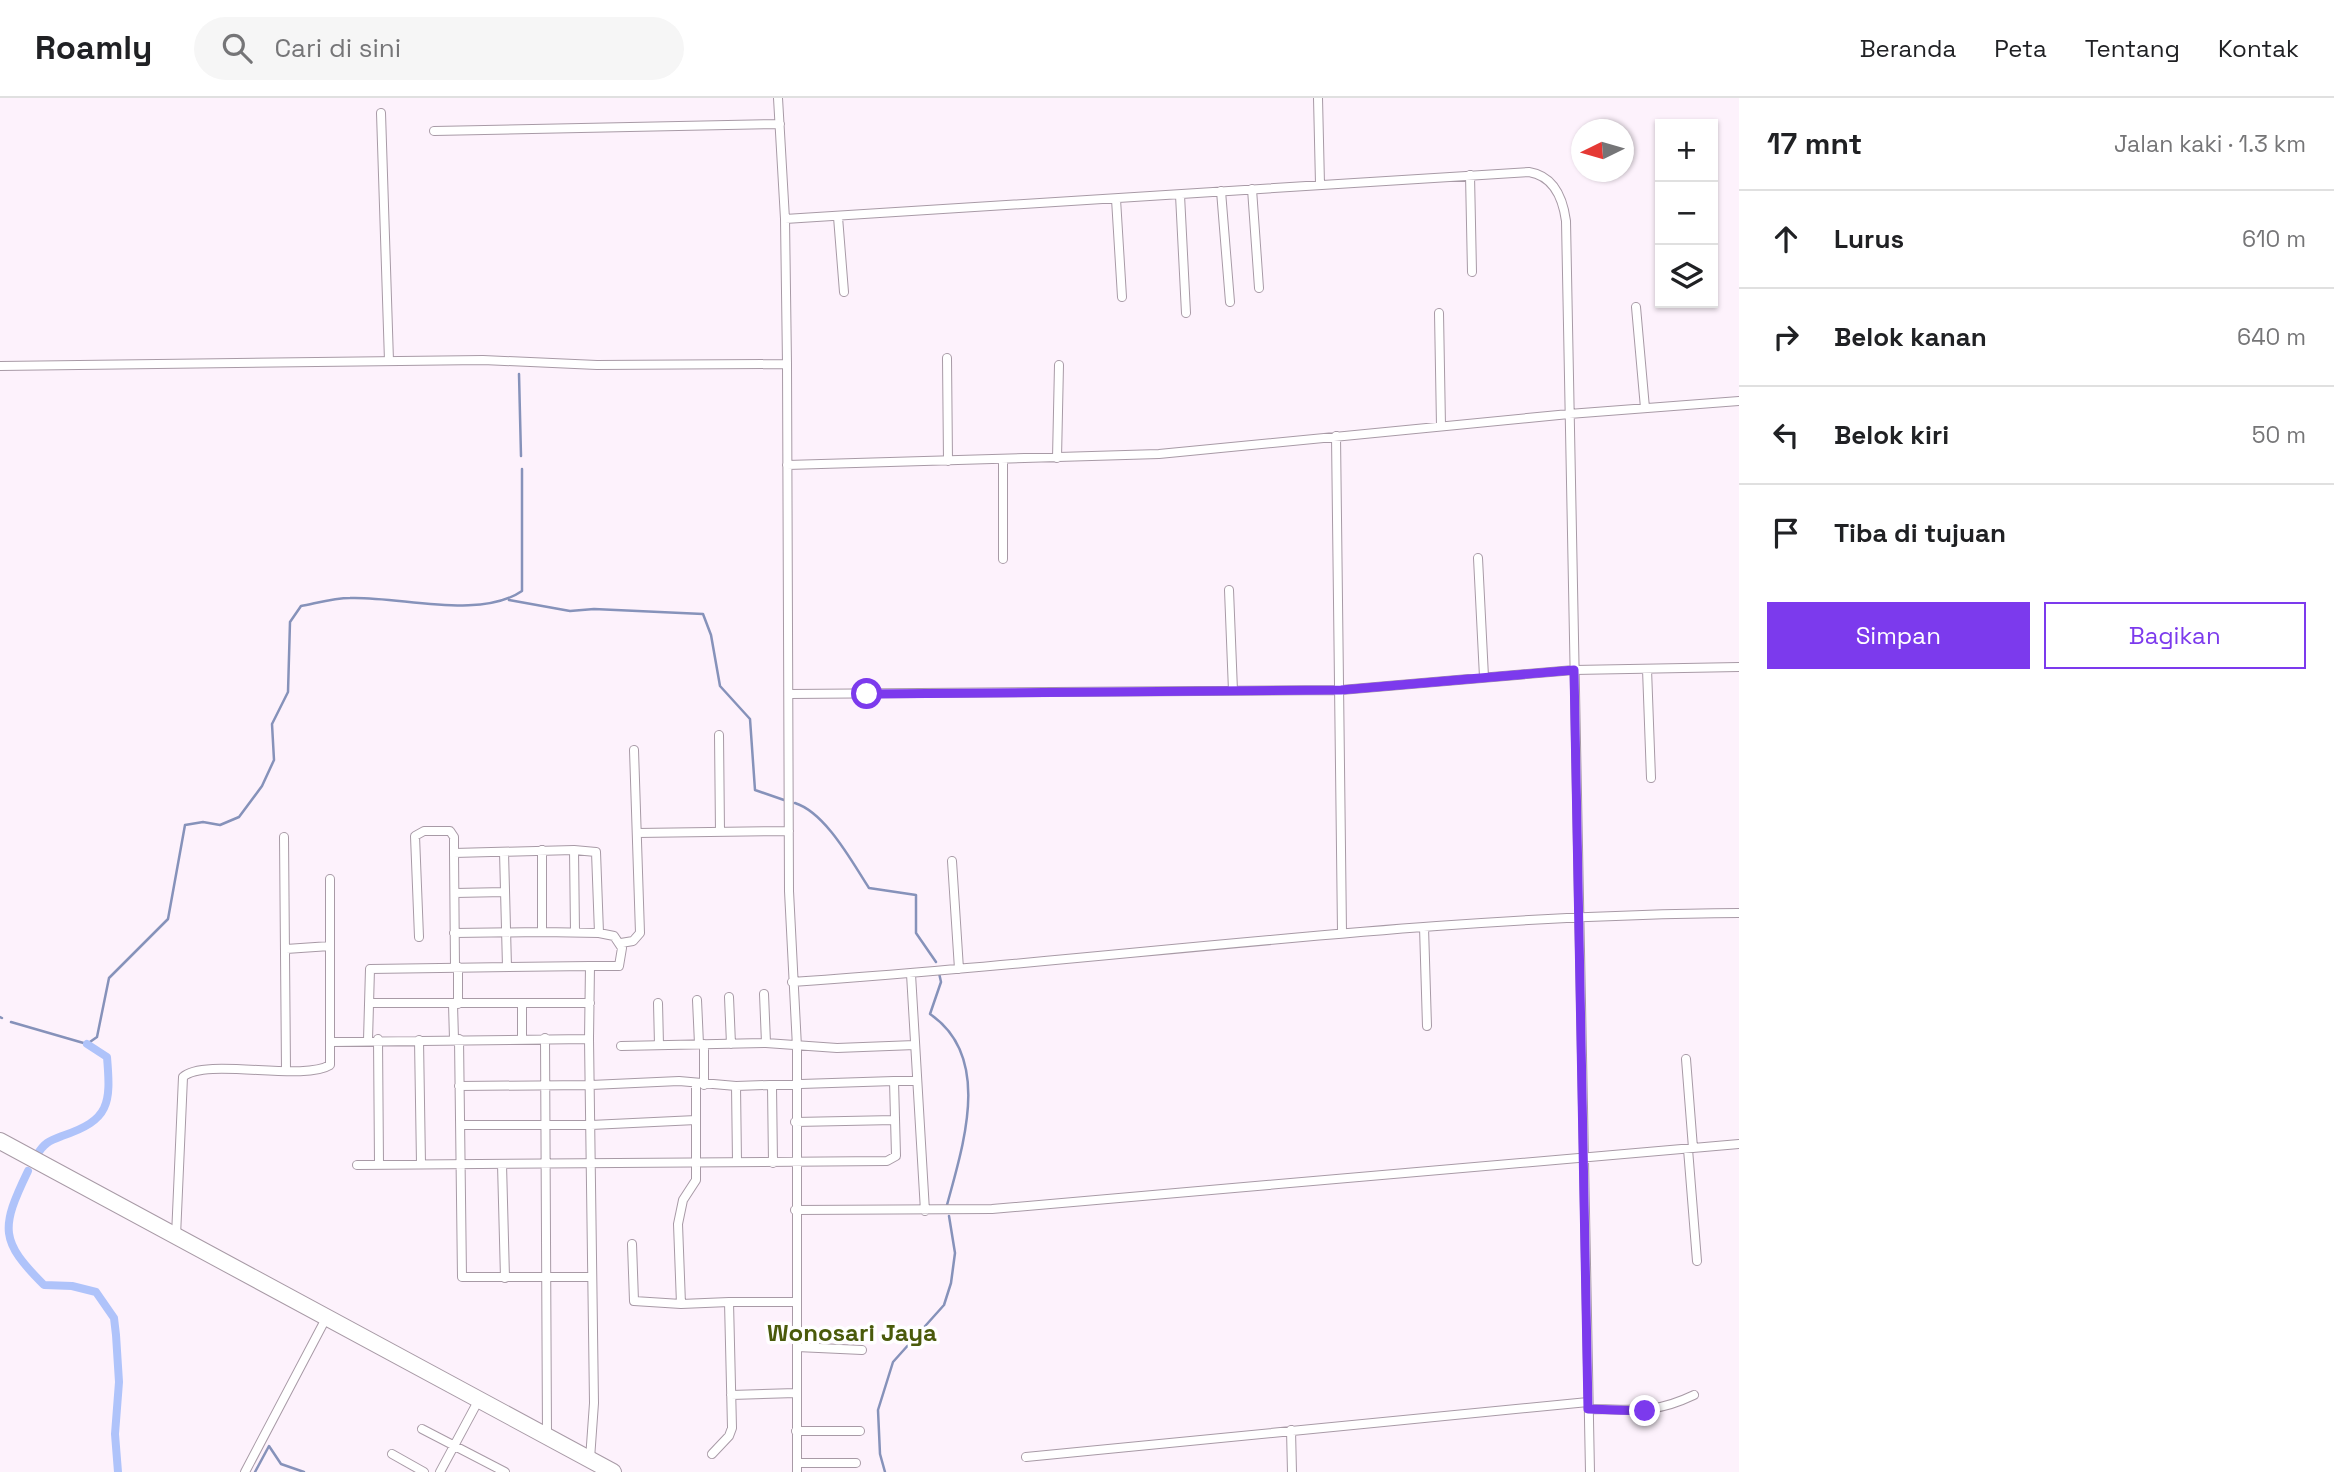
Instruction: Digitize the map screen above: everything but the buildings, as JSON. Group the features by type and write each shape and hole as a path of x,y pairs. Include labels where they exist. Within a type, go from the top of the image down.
{"highway":[{"path":"0,1141 324,1324 594,1466 613,1472"},
{"path":"0,1151 176,1236 547,1435 594,1466"}],"street":[{"path":"778,98 785,219 789,831 792,982 797,1047 794,1122 797,1468 856,1463"},
{"path":"1318,98 1320,184"},
{"path":"382,113 389,361"},
{"path":"434,131 779,124"},
{"path":"785,219 1320,184 1535,173 1546,178 1560,196 1566,221 1590,1472"},
{"path":"1470,175 1472,272"},
{"path":"1252,189 1259,288"},
{"path":"1221,191 1230,302"},
{"path":"1180,195 1186,313"},
{"path":"1116,199 1122,297"},
{"path":"838,217 844,292"},
{"path":"1636,307 1645,408"},
{"path":"1439,313 1441,426"},
{"path":"947,358 948,461"},
{"path":"0,366 503,360 597,365 787,365"},
{"path":"1057,458 1059,365"},
{"path":"787,465 1159,454 1569,414 1739,401"},
{"path":"1336,436 1342,932"},
{"path":"1003,459 1003,559"},
{"path":"1478,558 1483,677"},
{"path":"1228,590 1233,691"},
{"path":"789,694 1341,690 1574,670 1739,667"},
{"path":"1647,669 1651,778"},
{"path":"719,735 720,832"},
{"path":"621,943 633,941 640,933 634,750"},
{"path":"419,937 415,836 424,831 450,831 454,840 462,1277 592,1277"},
{"path":"637,833 789,831"},
{"path":"284,837 286,1070"},
{"path":"542,850 542,932"},
{"path":"574,850 575,933"},
{"path":"454,853 593,851 596,854 599,933"},
{"path":"504,852 507,967"},
{"path":"952,861 959,969"},
{"path":"176,1236 183,1077 201,1070 286,1070 328,1066 331,1042 330,879"},
{"path":"455,893 505,892"},
{"path":"792,982 911,974 1342,932 1579,915 1739,913"},
{"path":"1424,927 1427,1026"},
{"path":"379,1164 369,1003 370,969 619,966 621,943 612,934 454,933"},
{"path":"286,949 330,946"},
{"path":"590,966 594,1466"},
{"path":"911,974 925,1211"},
{"path":"764,993 766,1043"},
{"path":"729,997 731,1044"},
{"path":"681,1304 678,1224 682,1200 696,1181 696,1120 702,1044 697,1000"},
{"path":"369,1003 590,1003"},
{"path":"522,1003 522,1039"},
{"path":"658,1003 659,1045"},
{"path":"545,1038 547,1435"},
{"path":"331,1042 589,1039"},
{"path":"419,1040 421,1164"},
{"path":"621,1046 766,1043 797,1047 915,1045"},
{"path":"1686,1059 1697,1262"},
{"path":"458,1086 591,1086 679,1081 772,1086 917,1081"},
{"path":"356,1165 546,1163 591,1166 895,1160 894,1082"},
{"path":"736,1086 737,1162"},
{"path":"772,1086 774,1163"},
{"path":"460,1125 591,1125 696,1120"},
{"path":"794,1122 895,1121"},
{"path":"794,1210 925,1211 1005,1208 1739,1144"},
{"path":"502,1164 505,1278"},
{"path":"632,1244 635,1301 681,1304 796,1302"},
{"path":"712,1454 729,1436 729,1302"},
{"path":"245,1472 324,1324"},
{"path":"797,1347 862,1350"},
{"path":"731,1395 796,1393"},
{"path":"1026,1457 1291,1430 1588,1406 1652,1410 1672,1406 1694,1395"},
{"path":"440,1472 476,1405"},
{"path":"422,1429 505,1472"},
{"path":"1291,1430 1292,1472"},
{"path":"796,1431 860,1432"},
{"path":"392,1454 424,1472"}],"waterway":[{"path":"519,374 521,456"},
{"path":"11,1022 87,1044 97,1037 109,978 168,919 185,825 203,822 220,825 239,817 262,786 274,760 272,724 288,692 290,622 301,606 350,598 439,605 484,604 505,600 522,591 522,469"},
{"path":"509,600 570,611 594,609 703,614 711,635 720,686 750,719 755,790 784,800"},
{"path":"795,803 806,808 828,827 869,888 916,895 916,933 936,962"},
{"path":"939,973 941,982 930,1014 949,1032 961,1054 967,1078 968,1103 960,1156 947,1205"},
{"path":"37,1155 50,1141 90,1124 104,1108 108,1087 107,1057 87,1044"},
{"path":"28,1171 12,1207 9,1221 12,1245 19,1257 44,1285 72,1286 96,1292 114,1318 119,1382 115,1434 118,1472"},
{"path":"885,1472 880,1454 878,1410 893,1362 944,1305 951,1283 955,1253 949,1216"},
{"path":"255,1472 269,1446 281,1464 304,1472"}],"district":[{"name":"Wonosari Jaya","path":"852,1333"}],"route":[{"path":"867,694 1341,690 1574,670 1588,1409 1645,1411"}]}
